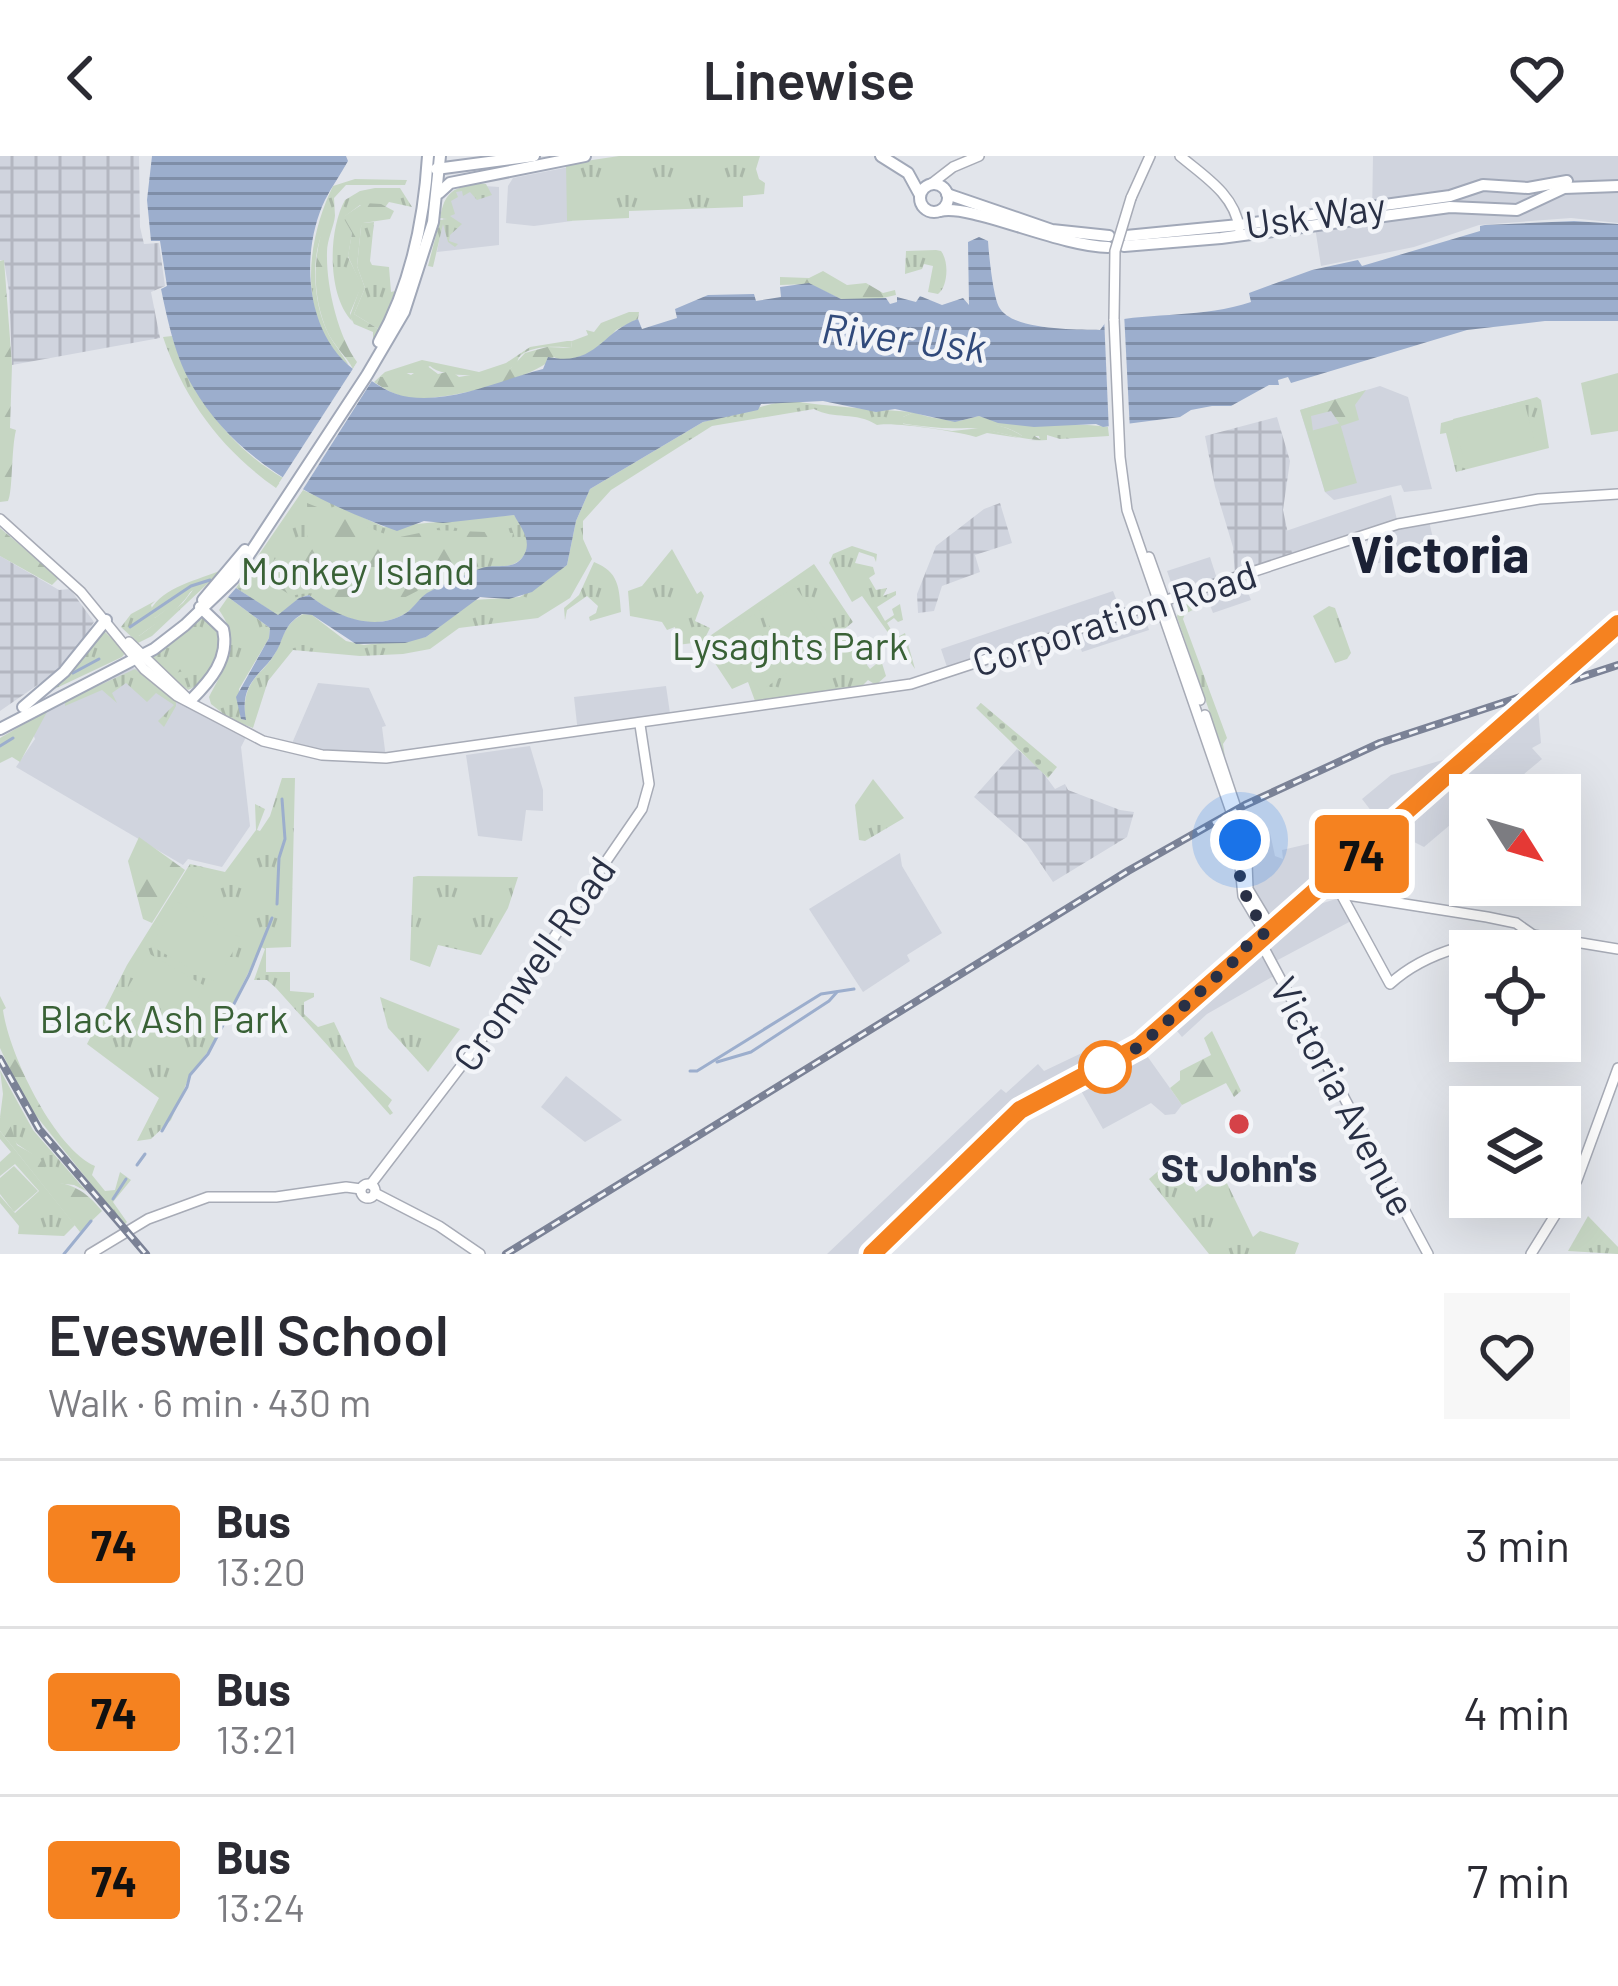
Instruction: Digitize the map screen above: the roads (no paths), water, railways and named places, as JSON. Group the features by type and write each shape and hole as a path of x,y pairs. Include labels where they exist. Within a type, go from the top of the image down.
{"main road":[{"path":"437,164 534,156"},
{"path":"437,196 450,183 585,156"},
{"path":"885,156 927,188 1052,230 1108,242 1054,240 961,209 924,208 927,188"},
{"path":"437,164 451,177 490,174"},
{"path":"214,618 220,595 391,329 424,259 437,196 437,164"},
{"path":"391,329 437,164"},
{"path":"1517,188 1510,199 1525,208 1564,188 1618,183"},
{"name":"Usk Way","path":"1239,230 1450,196 1483,185 1618,183"},
{"path":"940,211 947,202 946,192"},
{"name":"Usk Way","path":"1125,241 1450,207 1525,208"},
{"path":"0,724 137,655 185,625 250,548"},
{"path":"23,707 137,655 220,595"},
{"path":"190,700 225,652 223,629 200,607"},
{"path":"0,724 64,672 106,620"}],"street":[{"path":"927,188 963,161 979,156"},
{"path":"1150,156 1122,222 1114,274 1121,473 1127,510 1246,838 1248,889 1266,934"},
{"path":"1180,156 1228,198 1239,230"},
{"path":"946,192 963,161"},
{"name":"Corporation Road","path":"0,520 137,655 212,715 250,735 322,755 386,758 911,684 1401,523 1539,500 1618,494"},
{"path":"1162,602 1240,840 1243,896 1266,934"},
{"path":"872,1254 1015,1115 1131,1053 1244,952 1248,943 1328,883 1618,624"},
{"path":"206,684 206,705 212,715"},
{"name":"Cromwell Road","path":"369,1189 504,1010 642,808 649,784 640,724"},
{"path":"1328,883 1341,894 1394,981 1449,951"},
{"path":"1341,894 1487,917 1526,930"},
{"name":"Victoria Avenue","path":"1266,934 1428,1254"},
{"path":"1581,943 1618,950"},
{"path":"1531,1254 1575,1183 1618,1067"},
{"path":"90,1254 148,1219 208,1197 276,1197 346,1187 369,1189 480,1254"}],"water":[{"name":"River Usk","path":"152,156 346,156 348,161 325,200 312,245 310,270 318,318 342,359 383,388 409,397 460,394 543,369 548,357 588,353 625,325 638,319 642,329 677,318 675,309 708,295 754,294 756,301 781,297 780,287 809,283 841,299 886,298 890,304 897,297 916,302 920,296 942,305 963,298 969,305 968,242 979,237 988,241 995,294 1006,315 1045,327 1100,330 1106,322 1233,307 1251,302 1249,293 1312,270 1358,260 1362,266 1480,231 1480,226 1574,221 1618,224 1618,321 1545,321 1467,330 1291,383 1288,377 1278,380 1279,385 1269,385 1231,406 1103,427 1034,427 979,416 955,422 823,401 761,404 758,410 703,422 590,489 576,521 567,565 532,592 509,599 480,597 426,637 405,643 356,644 312,615 302,614 288,627 250,685 246,720 241,719 236,697 270,628 228,597 236,588 278,615 309,595 343,615 381,622 406,613 427,593 459,578 485,567 517,562 527,541 514,515 424,521 397,531 309,493 232,437 193,387 173,339 161,289 167,286 160,241 151,241 147,200"}],"waterway":[{"path":"130,627 191,586 210,580"},
{"path":"73,673 99,659"},
{"path":"0,746 13,738"},
{"path":"277,904 279,858 285,839 282,799"},
{"path":"162,1131 249,975 272,918"},
{"path":"690,1071 821,994 854,989"},
{"path":"717,1062 751,1052 837,992"},
{"path":"137,1165 145,1154"},
{"path":"113,1199 126,1179"},
{"path":"64,1254 91,1221"}],"railway":[{"path":"506,1254 1128,871 1245,805 1380,743 1618,665"},
{"path":"0,1059 39,1129 146,1254"}],"place":[{"name":"St John's","path":"1239,1124"}],"district":[{"name":"Victoria","path":"1440,552"}],"park label":[{"name":"Monkey Island","path":"358,569"},
{"name":"Lysaghts Park","path":"790,644"},
{"name":"Black Ash Park","path":"164,1017"}]}
